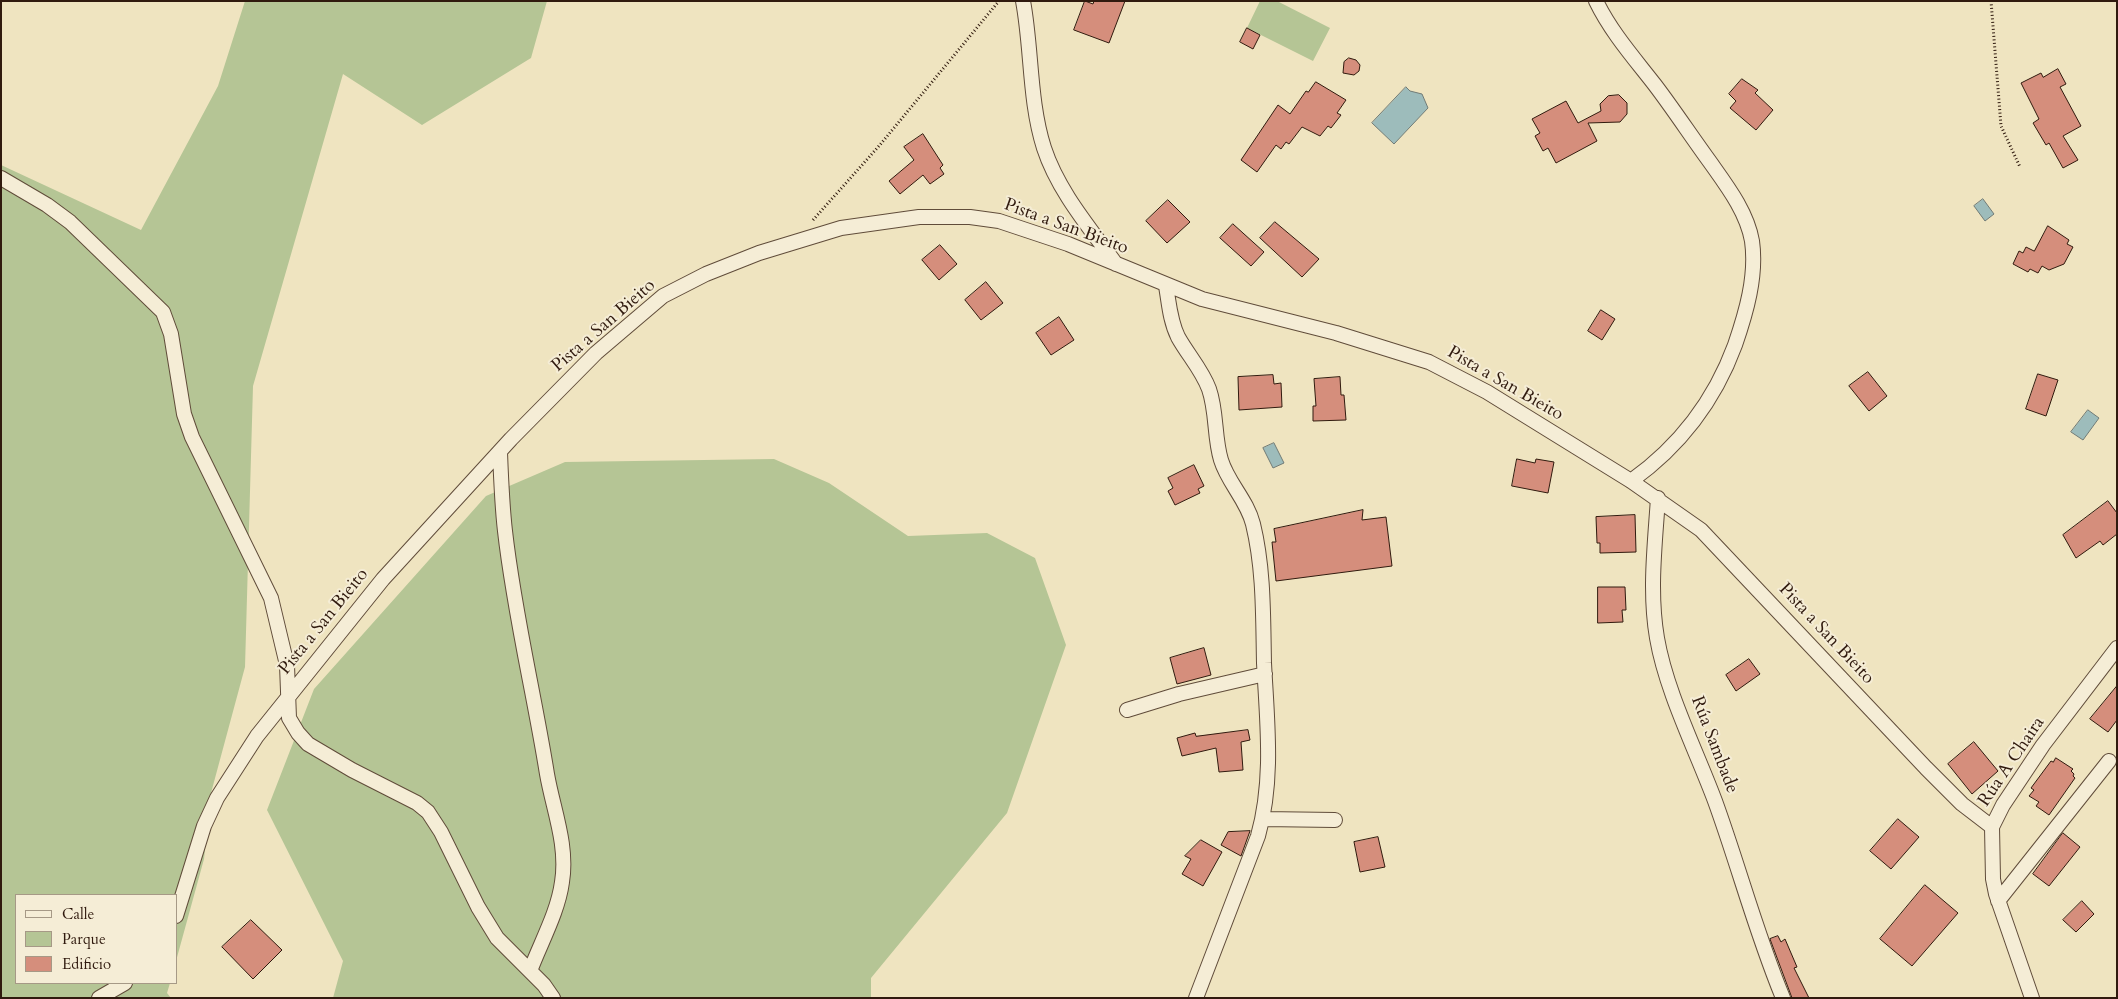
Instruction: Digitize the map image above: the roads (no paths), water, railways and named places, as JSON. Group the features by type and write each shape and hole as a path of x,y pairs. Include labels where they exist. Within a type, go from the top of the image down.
{"street":[{"path":"1023,1 1036,106 1044,148 1050,164 1069,198 1116,265"},
{"path":"1596,1 1609,26 1657,87 1738,204 1748,227 1752,251 1752,278 1748,300 1738,336 1721,380 1684,435 1666,455 1632,481"},
{"path":"1,178 47,205 70,222 163,312 171,334 184,414 192,437 271,598 287,665 289,718 308,744 352,770 418,803 428,812 442,832 478,907 497,938 530,971 553,998"},
{"name":"Pista a San Bieito","path":"178,910 204,826 217,798 257,736 384,579 500,452 596,353 663,296 706,274 792,242 841,228 884,220 918,217 970,217 999,220 1026,228 1202,299 1336,333 1429,362 1487,392 1632,481 1684,517 1716,545 1926,768 1962,804 1992,827"},
{"path":"1166,286 1172,321 1178,336 1201,373 1212,399 1222,463 1242,496 1253,526 1262,592 1269,755 1263,819 1196,998"},
{"path":"500,452 505,531 514,591 560,834 563,860 562,882 556,906 530,971"},
{"name":"Rúa Sambade","path":"1658,498 1653,575 1657,640 1668,676 1715,801 1757,929 1783,998"},
{"name":"Rúa A Chaira","path":"2032,998 1998,901 1993,879 1992,827 2003,804 2028,767 2117,648"},
{"path":"1127,710 1179,694 1265,674"},
{"path":"1998,901 2109,760"},
{"path":"1263,819 1335,820"},
{"path":"99,998 123,984"}],"water":[{"path":"1406,87 1410,91 1422,94 1428,108 1394,144 1372,123"},
{"path":"1983,199 1994,214 1985,221 1974,206"},
{"path":"2088,410 2099,418 2083,440 2071,432"},
{"path":"1274,443 1284,463 1273,468 1263,448"}]}
